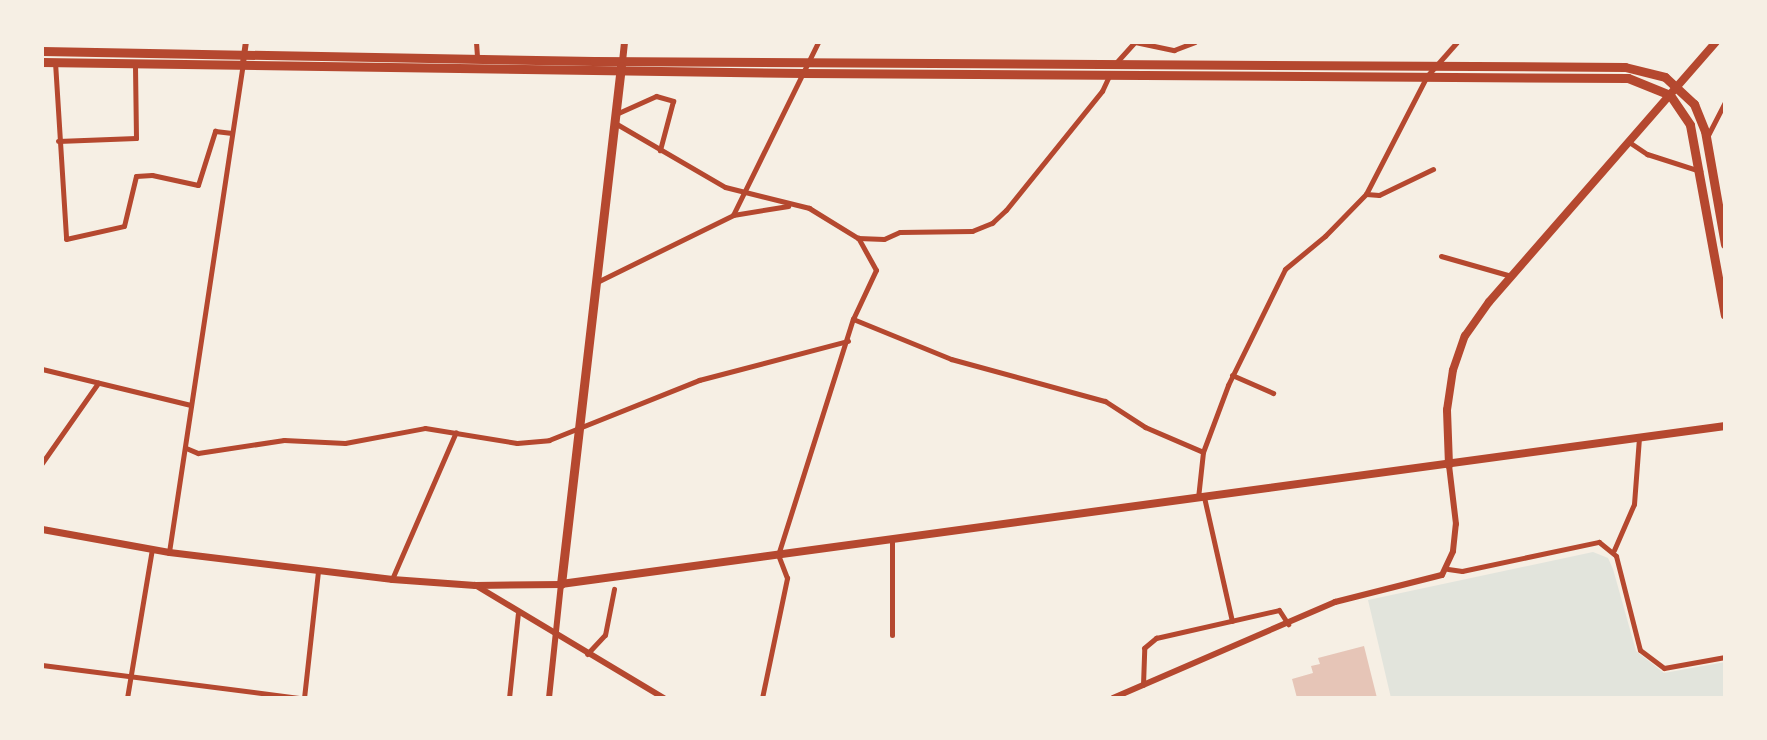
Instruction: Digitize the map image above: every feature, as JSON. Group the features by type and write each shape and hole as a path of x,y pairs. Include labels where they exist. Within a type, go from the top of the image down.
{"highway":[{"path":"42,51 621,66 808,62 1625,67 1657,74 1678,86 1693,104 1706,139 1725,244"},
{"path":"42,62 135,64 244,58 477,58 803,73 1628,78 1670,94 1690,125 1725,315"},
{"path":"561,583 582,426 621,66"}],"main road":[{"path":"621,66 624,42"},
{"path":"1449,465 1447,410 1453,370 1465,336 1511,276 1716,42"},
{"path":"42,529 169,552 392,579 475,586 561,583 1725,426"}],"street":[{"path":"169,552 246,42"},
{"path":"476,42 477,58"},
{"path":"733,215 748,192 818,42"},
{"path":"858,239 884,239 900,232 972,231 992,223 1046,163 1102,91 1114,64 1135,42 1174,50 1195,42"},
{"path":"1232,621 1201,498 1203,452 1232,375 1284,269 1325,236 1366,194 1427,76 1457,42"},
{"path":"55,62 66,239 76,240 124,226 136,176 152,175 198,185 215,131 232,134"},
{"path":"58,141 136,138 135,64"},
{"path":"660,150 673,101 656,96 615,118 660,150 725,187 809,208 858,239 876,270 853,319 778,555 787,578 762,698"},
{"path":"1706,139 1725,102"},
{"path":"1629,142 1647,154 1700,171"},
{"path":"1366,194 1379,195 1433,169"},
{"path":"597,282 733,215 791,205"},
{"path":"1441,256 1511,276"},
{"path":"853,319 951,359 1105,401 1145,426 1203,452"},
{"path":"186,448 198,453 284,440 345,443 425,428 536,442 699,380 848,341"},
{"path":"42,369 191,405"},
{"path":"1232,375 1273,393"},
{"path":"42,463 98,383"},
{"path":"392,579 456,432"},
{"path":"1639,437 1634,504 1614,550 1640,650 1664,668 1725,657"},
{"path":"1112,698 1335,602 1436,579 1447,569 1456,524 1449,465"},
{"path":"892,539 892,635"},
{"path":"1447,569 1462,571 1591,541 1614,550"},
{"path":"127,698 152,549"},
{"path":"42,665 302,698 318,571"},
{"path":"549,698 561,583"},
{"path":"475,586 664,698"},
{"path":"587,654 605,635 614,589"},
{"path":"1143,685 1147,642 1279,610 1288,624"},
{"path":"509,698 518,613"}],"shaded area":[{"path":"1593,552 1608,558 1613,569 1636,651 1664,673 1725,662 1725,698 1391,698 1368,600"}],"building":[{"path":"1364,646 1377,698 1297,698 1292,679 1313,673 1311,666 1320,664 1318,658"}]}
